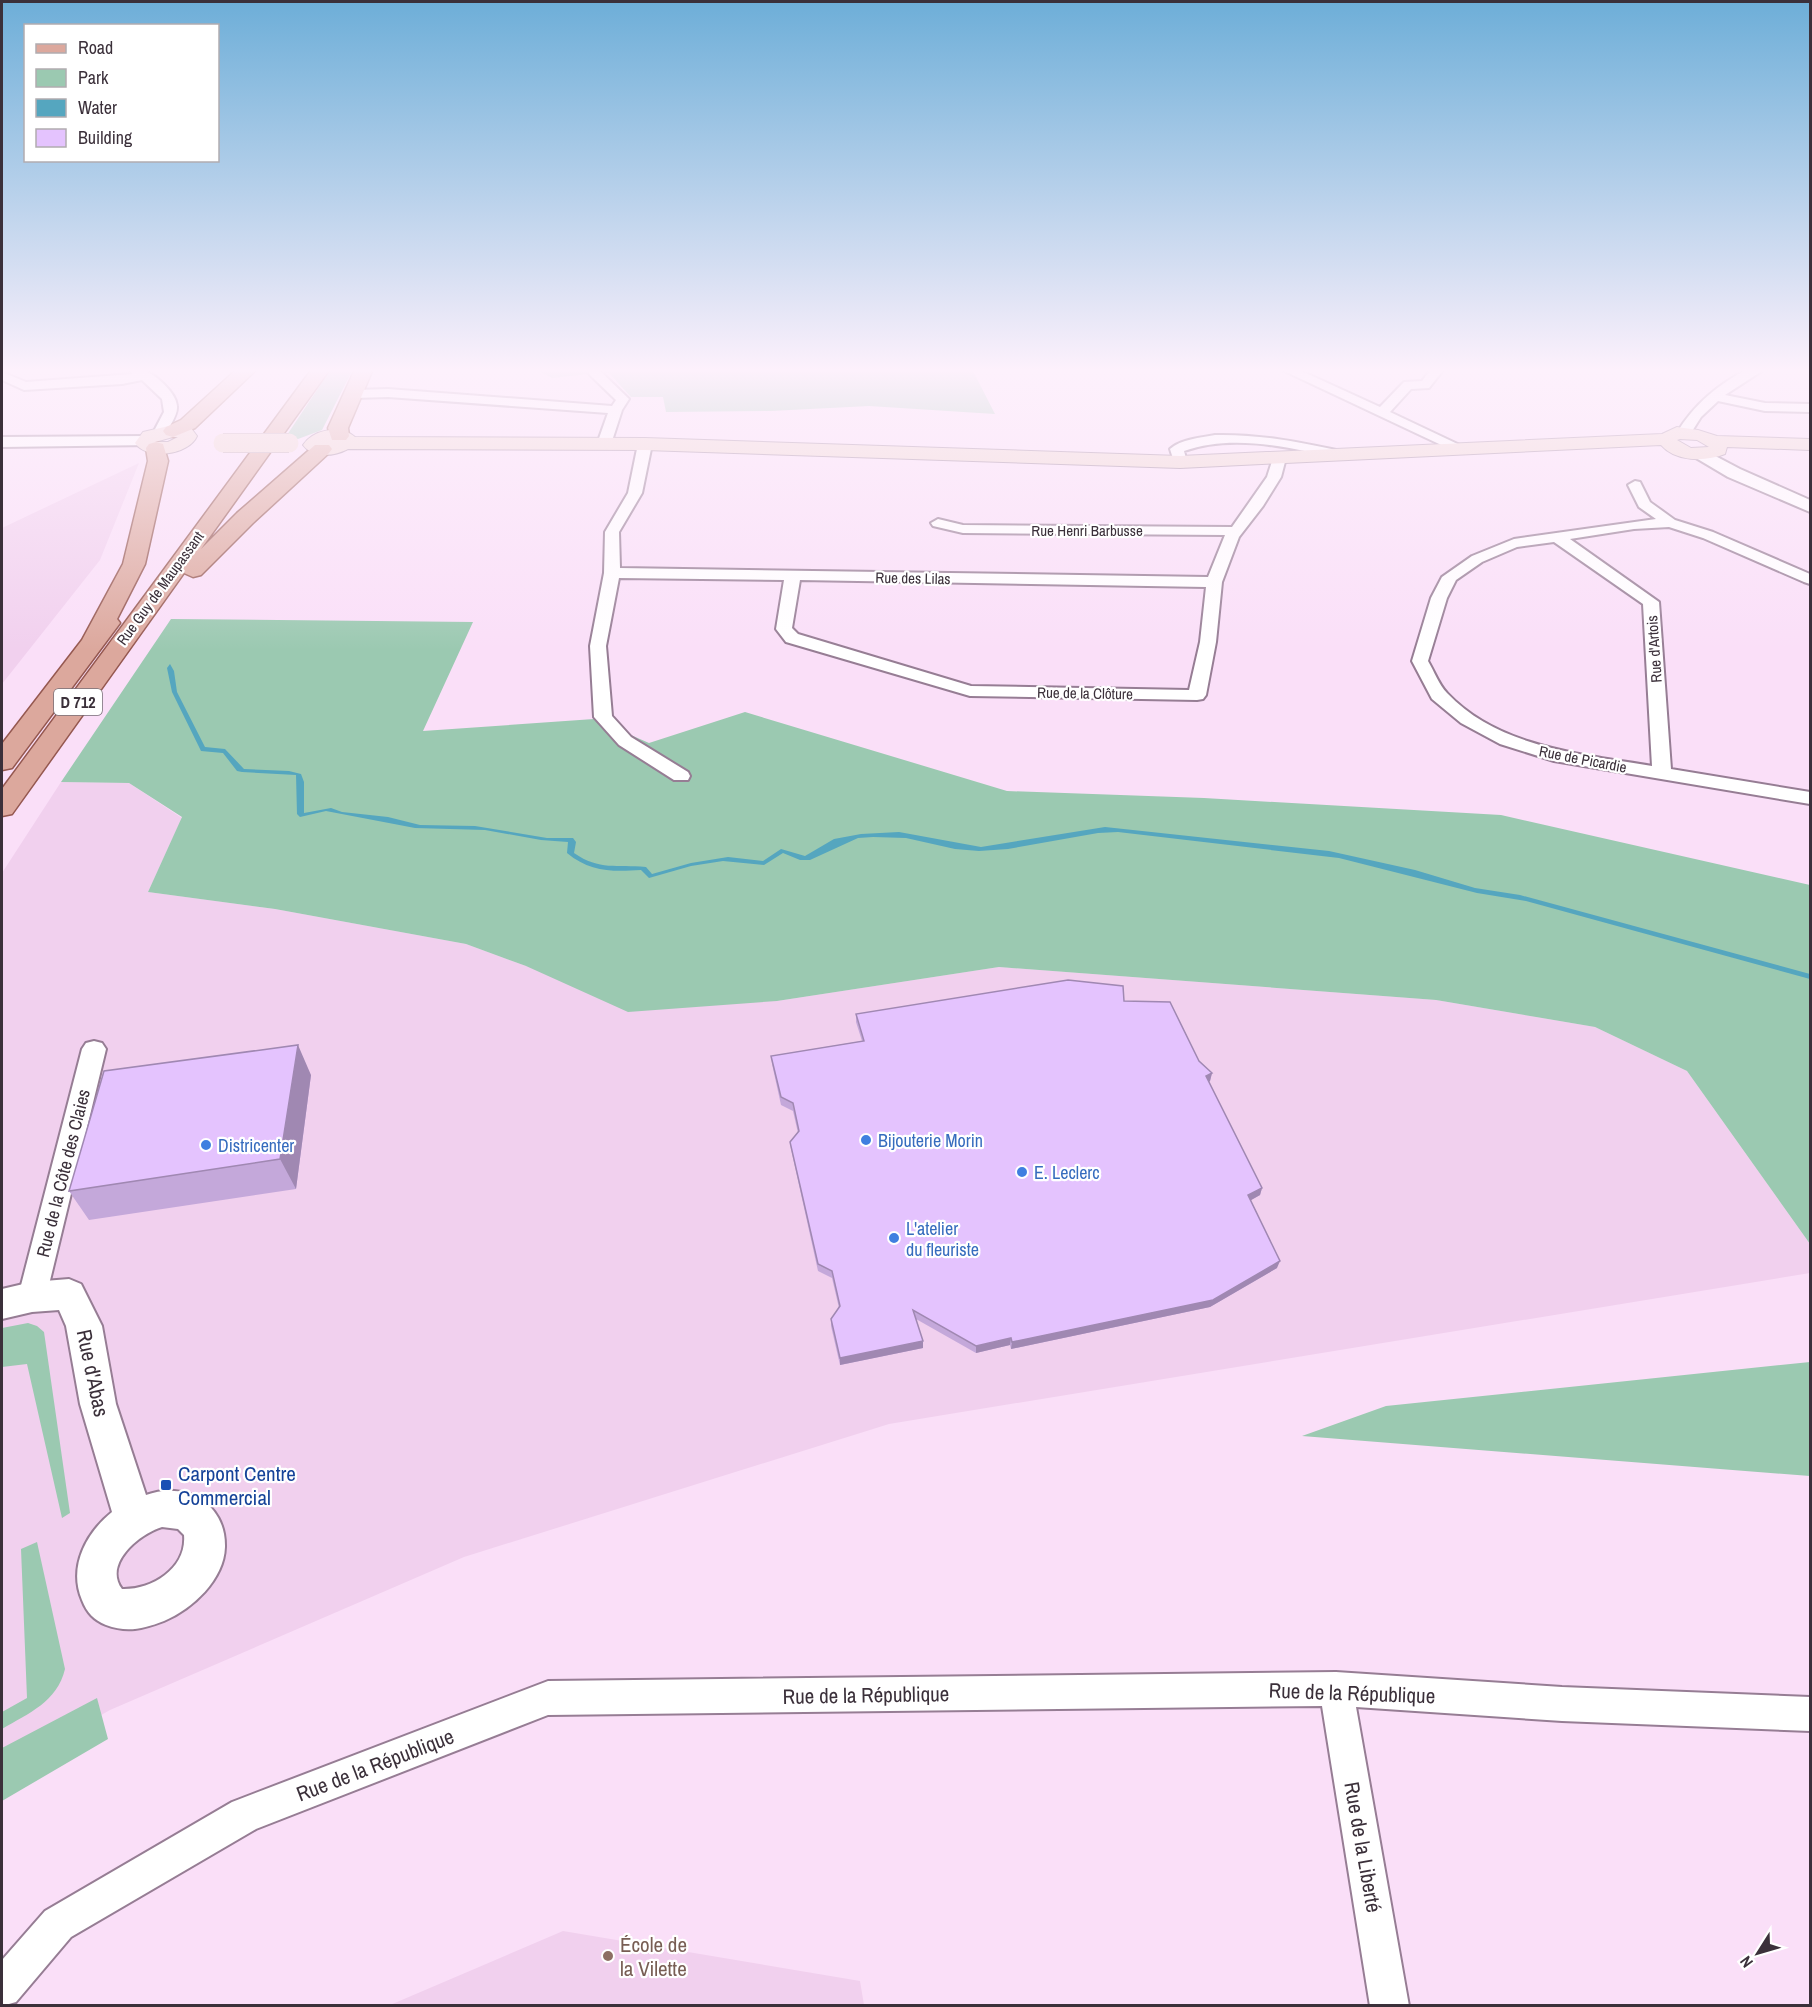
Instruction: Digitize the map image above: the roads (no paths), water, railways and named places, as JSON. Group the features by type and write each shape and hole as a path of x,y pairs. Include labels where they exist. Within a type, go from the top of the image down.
{"main road":[{"path":"93,643 134,564 158,463"},
{"name":"Rue Guy de Maupassant","path":"197,505 229,463"},
{"name":"Rue Guy de Maupassant","path":"2,808 252,463"},
{"path":"154,596 176,585 309,463"},
{"name":"Rue Guy de Maupassant","path":"2,762 155,560"}],"street":[{"path":"642,463 635,493 612,532 612,573 598,646 603,717 625,741 681,776"},
{"name":"Rue de la Clôture","path":"793,576 784,629 792,639 970,691 1197,695 1208,642 1214,582 1232,536 1274,477 1278,463"},
{"path":"1724,463 1734,473 1810,507"},
{"name":"Rue de Picardie","path":"1635,484 1644,504 1670,523 1708,535 1810,579"},
{"name":"Rue Henri Barbusse","path":"938,523 963,529 1236,531"},
{"name":"Rue de Picardie","path":"1670,523 1634,525 1514,543 1476,559 1450,577 1438,598 1420,661 1438,695 1467,719 1506,740 1554,755 1810,798"},
{"name":"Rue d'Artois","path":"1557,537 1651,602 1662,773"},
{"name":"Rue des Lilas","path":"612,573 1214,582"},
{"name":"Rue de la Côte des Claies","path":"17,1300 94,1049"},
{"name":"Rue d'Abas","path":"17,1300 69,1294 84,1326 98,1404 134,1519"},
{"name":"Rue de la République","path":"2,1988 58,1924 245,1815 548,1698 1336,1689 1562,1704 1810,1714"},
{"name":"Rue de la Liberté","path":"1336,1689 1389,2006"}],"water":[{"path":"170,664 174,671 177,692 205,747 225,749 244,769 289,771 301,774 304,782 304,813 331,808 342,812 388,817 420,825 475,826 547,838 573,838 576,842 574,853 583,859 600,865 646,867 652,874 691,863 728,857 763,861 781,849 805,856 834,839 861,834 899,832 981,847 1105,827 1329,851 1415,870 1475,888 1520,895 1810,974 1810,979 1526,901 1477,893 1339,858 1118,832 1098,833 1008,849 979,851 955,849 906,838 858,838 810,860 800,860 783,853 764,865 723,861 691,866 649,878 641,870 611,871 584,864 567,853 568,842 541,840 485,830 415,828 326,811 300,817 297,814 296,775 237,771 223,753 201,751 172,692 167,668"}],"place":[{"name":"Bijouterie Morin","path":"866,1140"},
{"name":"Districenter","path":"206,1145"},
{"name":"E. Leclerc","path":"1022,1172"},
{"name":"L'atelier du fleuriste","path":"894,1238"},
{"name":"Carpont Centre Commercial","path":"166,1485"},
{"name":"École de la Vilette","path":"608,1956"}]}
